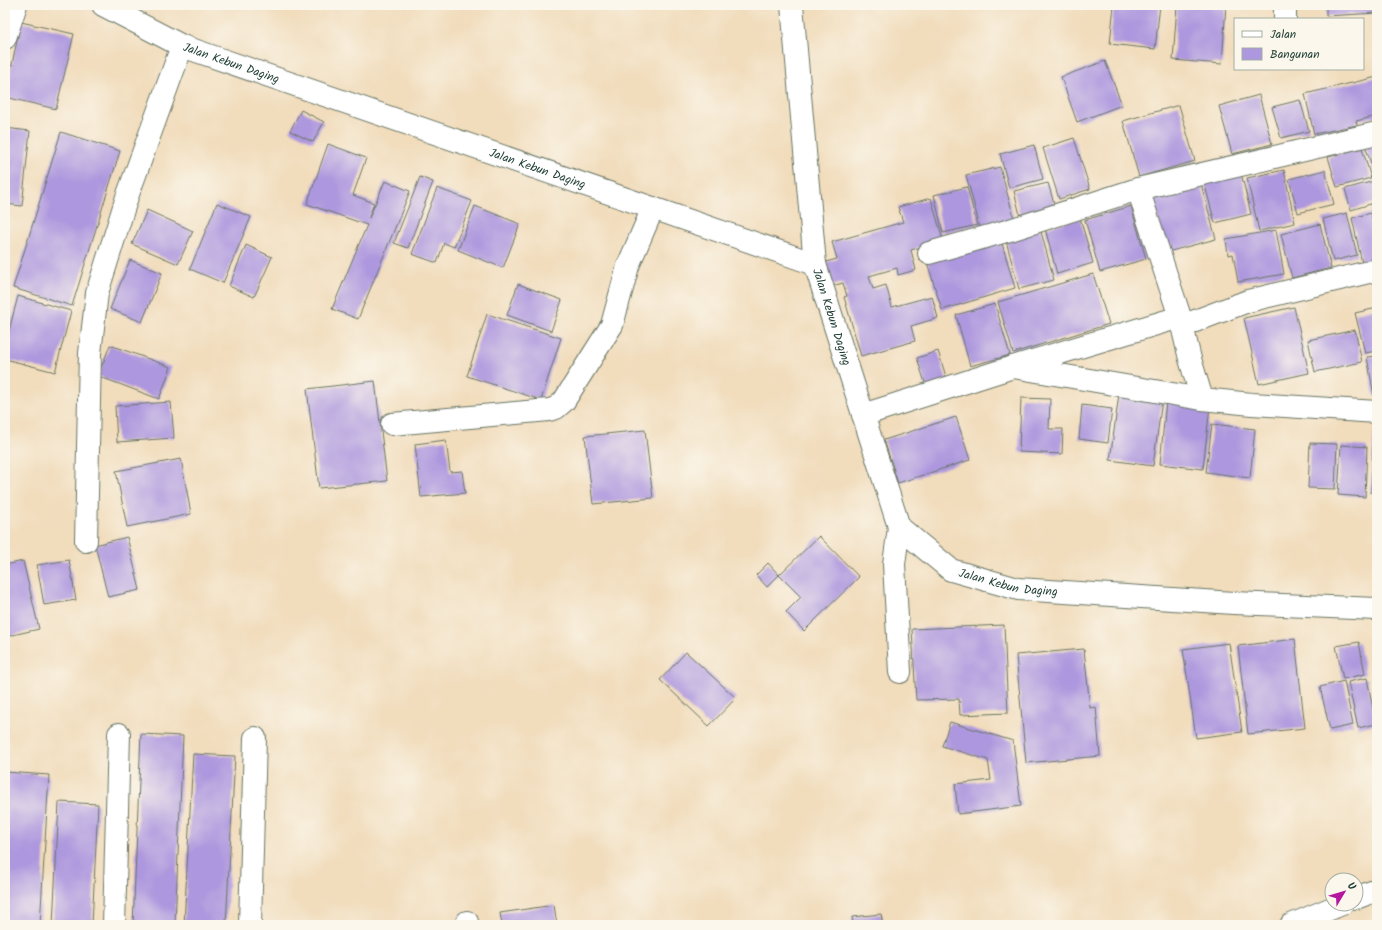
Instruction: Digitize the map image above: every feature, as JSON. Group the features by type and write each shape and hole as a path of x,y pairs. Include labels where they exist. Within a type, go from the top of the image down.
{"street":[{"path":"5,38 16,5"},
{"name":"Jalan Kebun Daging","path":"102,5 182,46 815,264 898,527 951,570 1018,588 1234,603 1377,609"},
{"path":"792,5 815,264"},
{"path":"1285,5 1285,18"},
{"path":"86,541 90,353 97,293 127,197 182,46"},
{"path":"929,253 1010,230 1138,189 1377,133"},
{"path":"1138,189 1181,321 1202,399"},
{"path":"392,424 549,410 556,408 564,401 612,325 628,266 653,208"},
{"path":"863,415 1012,367 1181,321 1248,301 1377,270"},
{"path":"1012,367 1202,399 1252,404 1377,412"},
{"path":"898,527 894,564 900,672"},
{"path":"114,925 119,734"},
{"path":"250,925 255,738"},
{"path":"1364,895 1377,890"},
{"path":"1291,925 1324,911"}],"building":[{"path":"1114,5 1160,5 1155,49 1110,44"},
{"path":"1177,5 1226,5 1222,64 1173,60"},
{"path":"1326,5 1377,5 1377,13 1326,16"},
{"path":"21,22 74,34 56,109 5,97"},
{"path":"1105,61 1122,105 1077,122 1061,77"},
{"path":"1377,77 1377,116 1356,121 1357,125 1314,134 1305,94"},
{"path":"1259,95 1272,144 1232,154 1219,106"},
{"path":"1300,100 1309,131 1281,138 1272,107"},
{"path":"1179,105 1195,161 1139,177 1123,121"},
{"path":"301,110 324,122 313,142 290,131"},
{"path":"5,128 30,131 22,206 5,204"},
{"path":"61,132 120,151 72,306 13,288"},
{"path":"1074,138 1090,189 1059,199 1043,148"},
{"path":"1377,141 1377,182 1365,145"},
{"path":"328,144 366,158 353,195 374,203 369,218 385,181 410,191 358,319 332,309 367,225 307,204"},
{"path":"1034,145 1043,179 1009,188 1000,154"},
{"path":"1362,148 1371,178 1337,187 1328,157"},
{"path":"1000,167 1015,222 981,231 966,175"},
{"path":"1284,170 1295,223 1259,231 1247,178"},
{"path":"1325,170 1334,204 1298,213 1289,179"},
{"path":"1241,173 1251,214 1215,223 1204,182"},
{"path":"420,177 433,182 408,248 394,243"},
{"path":"1200,180 1216,239 1167,252 1151,194"},
{"path":"1374,181 1377,192 1377,202 1351,210 1345,189"},
{"path":"1048,183 1056,210 1021,219 1014,191"},
{"path":"967,187 977,225 943,233 934,195"},
{"path":"437,188 472,201 454,247 444,243 437,263 412,254"},
{"path":"931,198 943,240 911,250 916,270 898,275 897,268 869,276 873,289 886,285 892,307 932,296 938,318 911,326 915,341 861,356 844,297 847,296 843,283 828,287 822,263 837,259 832,242 903,222 898,207"},
{"path":"217,203 251,217 223,283 190,269"},
{"path":"475,206 520,224 503,268 458,250"},
{"path":"1131,206 1146,259 1100,272 1085,220"},
{"path":"1377,206 1377,230 1376,230 1371,208"},
{"path":"147,210 193,231 178,264 132,244"},
{"path":"1347,213 1357,255 1333,261 1323,219"},
{"path":"1371,213 1377,240 1377,259 1362,263 1352,218"},
{"path":"1080,218 1093,263 1057,274 1045,228"},
{"path":"1320,224 1331,268 1292,278 1281,234"},
{"path":"1040,228 1054,280 1019,289 1005,237"},
{"path":"1276,230 1284,274 1238,282 1233,254 1228,255 1226,239"},
{"path":"1001,240 1015,288 942,310 927,262"},
{"path":"246,245 272,257 254,297 229,286"},
{"path":"130,260 162,273 142,322 110,309"},
{"path":"1093,274 1109,324 1013,353 998,302"},
{"path":"518,284 562,300 551,331 507,315"},
{"path":"18,296 71,311 55,372 5,359 5,346"},
{"path":"995,304 1010,355 970,366 956,315"},
{"path":"1294,307 1309,373 1259,384 1244,318"},
{"path":"1377,308 1377,351 1365,353 1355,313"},
{"path":"487,314 561,338 541,400 467,376"},
{"path":"1355,330 1362,362 1315,372 1308,340"},
{"path":"110,345 171,367 159,399 98,376"},
{"path":"938,351 949,386 928,392 917,358"},
{"path":"1377,356 1377,396 1374,396 1367,357"},
{"path":"375,381 387,481 319,488 307,389"},
{"path":"1119,394 1162,400 1153,466 1110,460"},
{"path":"1021,398 1050,399 1049,429 1063,429 1062,454 1019,452"},
{"path":"1166,401 1210,406 1203,469 1160,464"},
{"path":"171,402 174,438 117,442 115,406"},
{"path":"1082,405 1112,409 1108,443 1079,439"},
{"path":"956,417 970,460 898,483 884,440"},
{"path":"1212,424 1255,429 1250,478 1206,472"},
{"path":"1374,429 1377,429 1377,493 1371,493"},
{"path":"645,430 653,498 593,504 585,436"},
{"path":"446,440 450,472 462,471 465,493 421,497 415,444"},
{"path":"1310,443 1337,444 1335,489 1308,488"},
{"path":"1341,445 1367,447 1365,497 1338,495"},
{"path":"181,459 191,514 127,527 116,471"},
{"path":"819,536 859,577 804,631 786,612 801,597 779,575"},
{"path":"127,537 140,590 108,597 95,545"},
{"path":"69,560 76,600 44,605 37,565"},
{"path":"23,561 39,629 8,636 5,623 5,565"},
{"path":"768,563 779,575 767,587 756,575"},
{"path":"1004,625 1008,713 960,715 959,699 916,700 912,629"},
{"path":"1295,639 1305,728 1248,734 1238,646"},
{"path":"1359,642 1365,674 1343,679 1336,646"},
{"path":"1229,643 1242,732 1196,738 1183,649"},
{"path":"1084,649 1090,708 1096,707 1100,756 1026,763 1016,655"},
{"path":"686,652 736,698 709,726 660,680"},
{"path":"1367,678 1376,724 1358,728 1348,682"},
{"path":"1344,681 1353,725 1330,730 1320,687"},
{"path":"950,722 1013,741 1021,806 958,814 955,784 991,780 988,760 942,746"},
{"path":"141,734 183,736 175,925 133,925"},
{"path":"193,754 235,756 226,925 184,925"},
{"path":"5,772 49,775 40,925 5,925"},
{"path":"59,802 98,804 92,925 53,925"},
{"path":"554,905 557,925 502,925 500,913"},
{"path":"881,914 883,925 853,925 852,917"}]}
